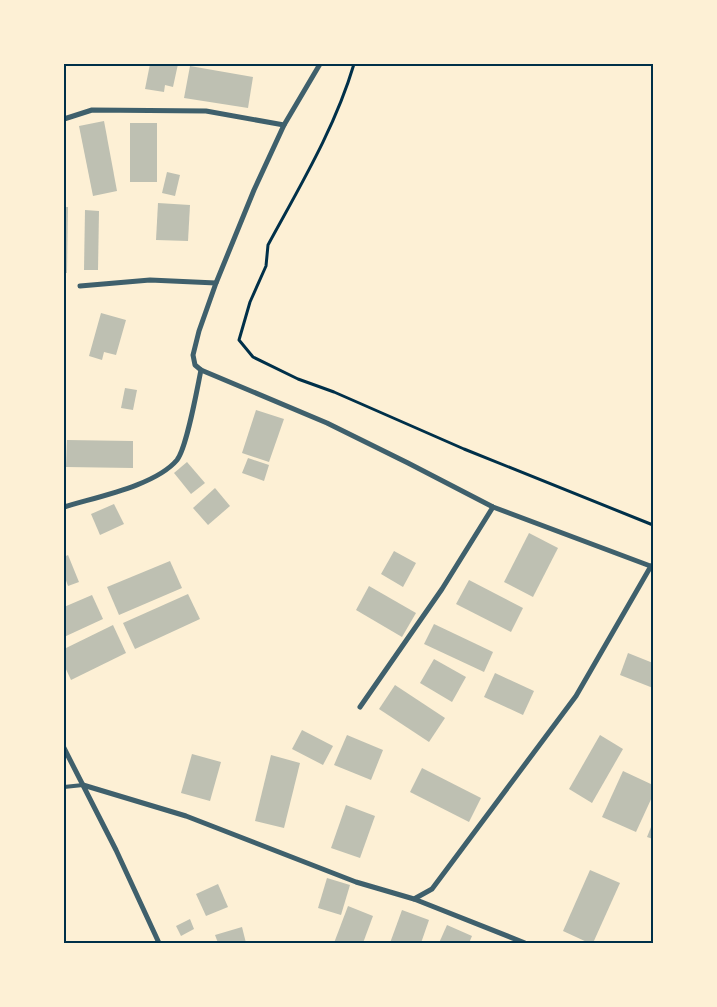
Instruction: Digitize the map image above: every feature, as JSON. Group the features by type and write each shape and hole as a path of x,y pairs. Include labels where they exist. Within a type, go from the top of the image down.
{"street":[{"path":"320,64 284,125 254,190 216,283 199,331 194,355 195,365 201,370 327,423 493,507 652,567 576,696 432,889 414,900"},
{"path":"64,118 92,110 206,111 284,125"},
{"path":"80,286 150,280 216,283"},
{"path":"64,507 127,488 159,475 178,459 184,444 201,370"},
{"path":"360,707 442,589 493,507"},
{"path":"64,748 159,943"},
{"path":"83,785 186,816 356,882 414,900 525,943"}],"lane":[{"path":"64,787 83,785"}],"path":[{"path":"354,64 347,87 332,122 268,245 266,266 250,302 239,340 253,358 298,380 334,392 464,449 653,525"}],"building":[{"path":"150,64 178,64 173,87 165,85 164,92 145,89"},
{"path":"190,66 253,77 248,108 184,98"},
{"path":"104,121 117,191 93,196 79,126"},
{"path":"130,123 157,123 157,182 130,182"},
{"path":"167,172 180,175 175,196 162,193"},
{"path":"158,203 190,205 188,241 156,240"},
{"path":"64,207 68,207 67,273 64,273"},
{"path":"85,210 99,211 98,270 84,270"},
{"path":"101,313 126,320 116,355 104,352 102,360 89,356"},
{"path":"125,388 137,390 133,410 121,408"},
{"path":"256,410 284,419 269,462 242,453"},
{"path":"67,440 133,441 133,468 66,467"},
{"path":"248,458 269,465 264,481 242,473"},
{"path":"187,462 205,483 191,494 174,473"},
{"path":"215,488 230,506 208,525 193,508"},
{"path":"114,504 124,524 100,535 91,514"},
{"path":"529,533 558,548 533,597 504,582"},
{"path":"394,551 416,563 403,587 381,574"},
{"path":"68,555 79,582 68,586 64,575 64,557"},
{"path":"170,561 182,588 119,615 107,587"},
{"path":"469,580 523,608 511,632 456,604"},
{"path":"369,586 416,613 402,637 356,610"},
{"path":"188,594 200,619 135,649 123,623"},
{"path":"92,595 103,619 64,637 64,607"},
{"path":"434,624 493,652 484,672 424,644"},
{"path":"113,625 126,653 71,680 64,665 64,649"},
{"path":"628,653 653,663 653,688 620,675"},
{"path":"434,659 466,677 452,702 420,683"},
{"path":"495,673 534,691 523,715 484,697"},
{"path":"395,685 445,718 429,742 379,709"},
{"path":"302,730 333,746 323,765 292,749"},
{"path":"347,735 383,750 371,780 334,765"},
{"path":"600,735 623,749 592,803 569,789"},
{"path":"192,754 221,762 210,801 181,793"},
{"path":"271,755 300,763 284,828 255,821"},
{"path":"422,768 481,798 469,822 410,792"},
{"path":"623,771 653,785 653,795 636,832 602,817"},
{"path":"346,805 375,816 360,858 331,848"},
{"path":"653,822 653,839 647,837"},
{"path":"590,870 620,883 593,943 563,931"},
{"path":"327,878 350,885 341,915 318,908"},
{"path":"218,884 228,907 206,916 196,894"},
{"path":"348,906 373,916 363,943 334,943"},
{"path":"402,910 429,920 421,943 390,943"},
{"path":"190,919 194,929 181,936 176,926"},
{"path":"447,925 472,936 469,943 439,943"},
{"path":"242,927 246,943 218,943 215,935"}]}
